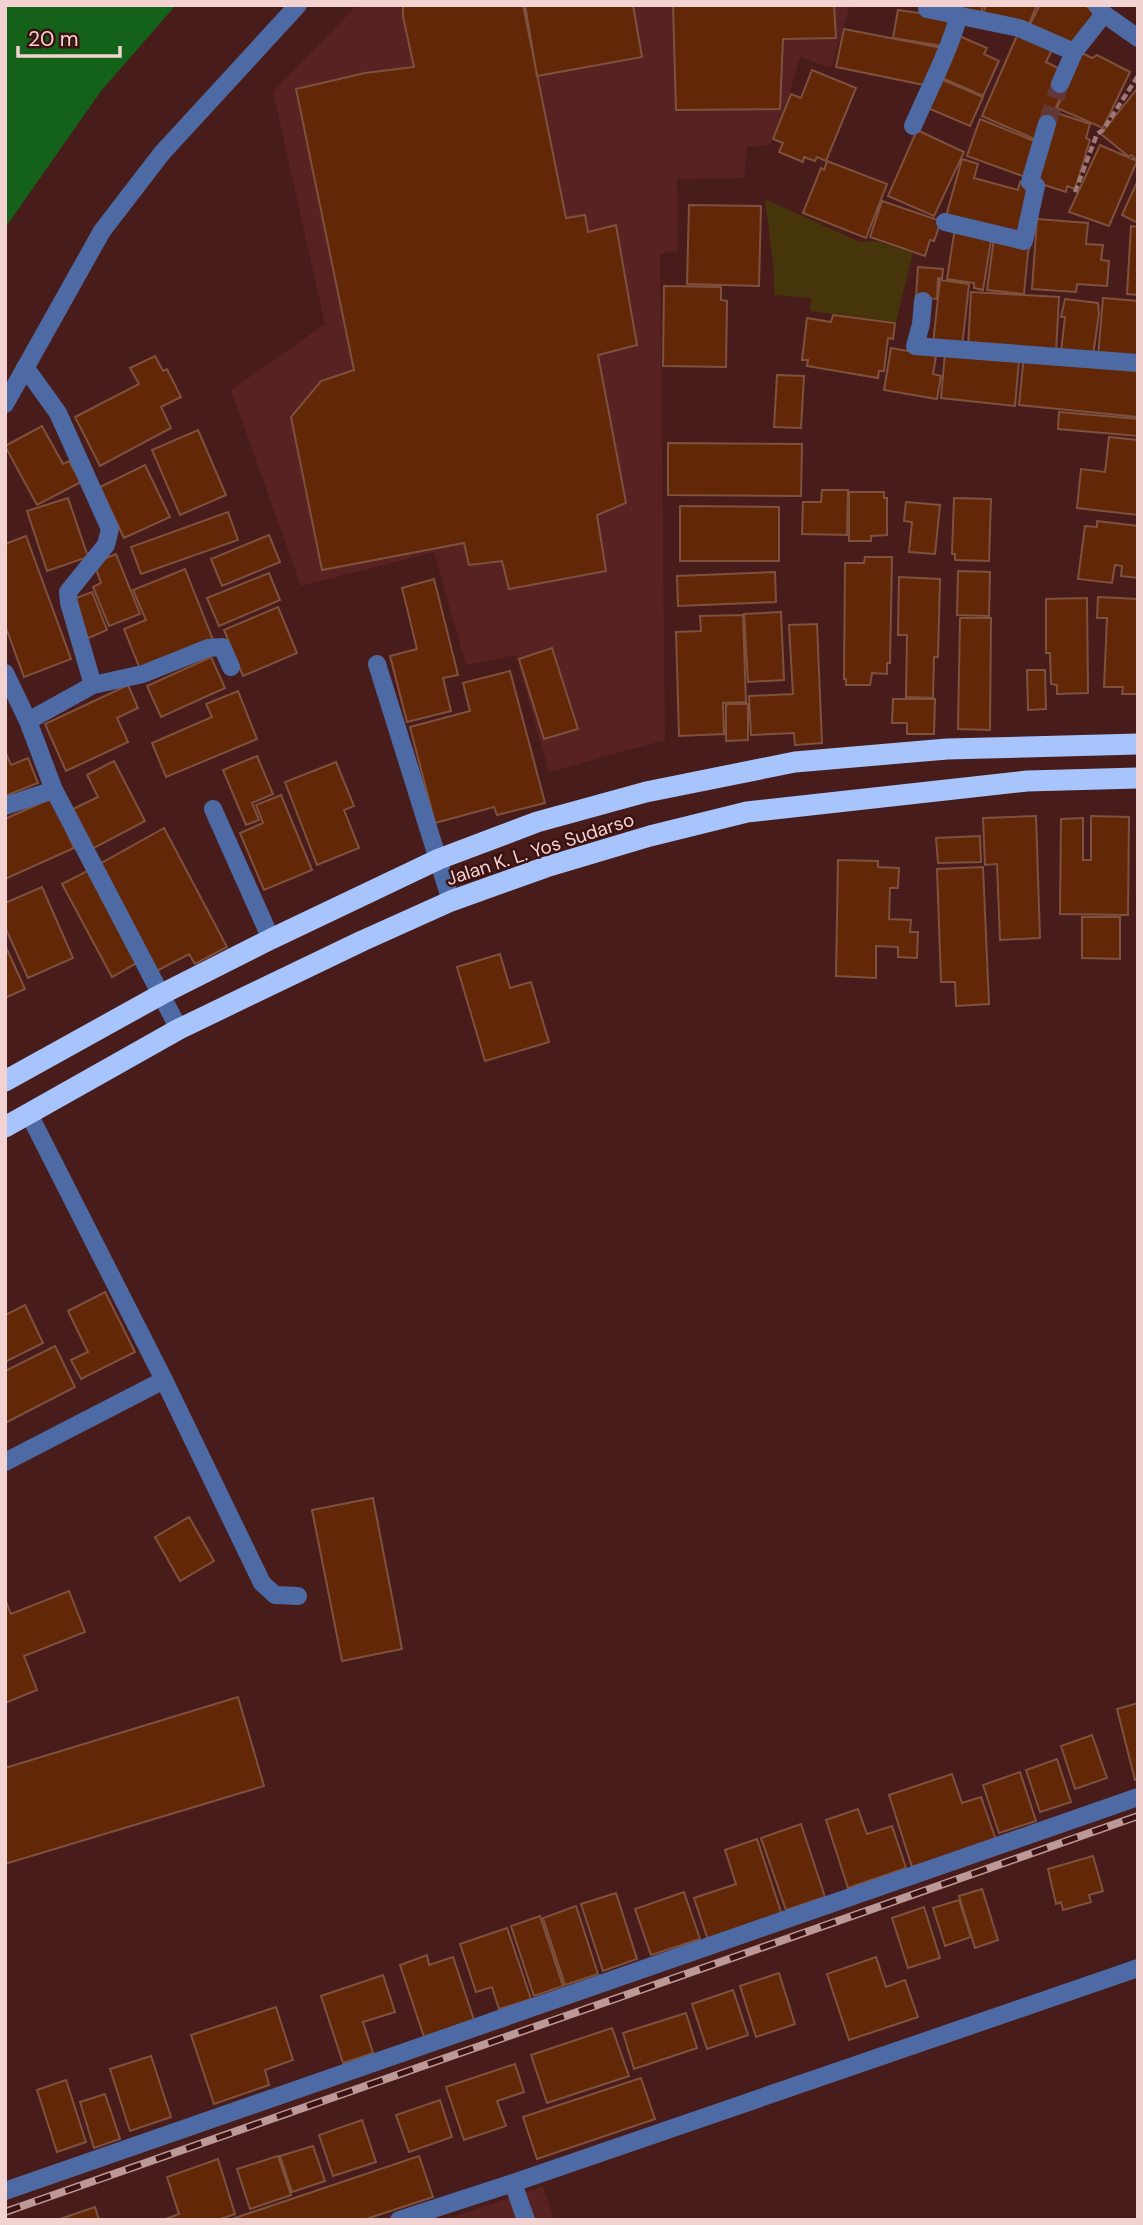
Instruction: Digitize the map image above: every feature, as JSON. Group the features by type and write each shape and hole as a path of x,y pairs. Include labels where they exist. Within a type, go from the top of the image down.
{"highway":[{"name":"Jalan K. L. Yos Sudarso","path":"5,1081 162,994 271,939 439,859 537,822 646,792 795,762 947,749 1138,744"},
{"name":"Jalan K. L. Yos Sudarso","path":"5,1127 179,1030 362,941 451,901 546,867 747,812 1027,781 1138,778"}],"street":[{"path":"5,404 102,231 162,153 298,5"},
{"path":"927,9 959,15 982,12 1074,52"},
{"path":"1060,84 1074,52 1100,10 1138,38"},
{"path":"913,126 934,76 950,47 959,15"},
{"path":"945,222 1024,241 1036,186 1030,182 1046,124"},
{"path":"923,301 915,346 1138,363"},
{"path":"25,367 58,412 110,529 106,545 68,593 93,685"},
{"path":"28,720 93,685 143,674 216,646 222,647 231,667"},
{"path":"377,664 451,901"},
{"path":"5,673 28,720 54,790 179,1030"},
{"path":"5,806 54,790"},
{"path":"213,809 271,939"},
{"path":"29,1114 164,1380 262,1583 275,1595 298,1596"},
{"path":"5,1462 164,1380"},
{"path":"5,2190 1138,1797"},
{"path":"399,2220 1138,1968"},
{"path":"513,2183 526,2220"}],"path":[{"path":"1075,192 1097,134 1103,130 1138,76"}],"shaded area":[{"path":"5,5 176,5 101,91 5,228"},
{"path":"357,5 850,5 831,68 800,57 783,114 770,145 747,147 744,178 677,179 678,251 660,254 665,740 549,772 516,655 466,665 434,552 301,586 231,390 325,324 273,92"},
{"path":"765,199 860,242 876,241 913,253 896,322 810,311 811,298 774,295 774,271"},
{"path":"543,2186 554,2220 445,2220"}],"building":[{"path":"403,5 523,5 566,218 585,215 588,232 616,225 637,345 598,355 626,503 597,515 606,571 509,589 502,561 469,565 464,543 322,570 291,417 321,381 354,370 296,89 365,73 414,67"},
{"path":"525,5 633,5 642,57 537,76"},
{"path":"673,5 834,5 836,38 783,39 780,109 676,110"},
{"path":"935,5 983,5 980,16"},
{"path":"986,5 1037,5 1028,26 982,17"},
{"path":"1040,5 1086,5 1094,14 1073,48 1028,28"},
{"path":"898,10 954,18 949,47 893,38"},
{"path":"844,29 942,48 929,86 836,67"},
{"path":"1019,31 1054,46 1046,62 1060,69 1065,85 1049,125 1039,141 982,116"},
{"path":"957,35 987,48 984,54 999,61 983,96 940,77"},
{"path":"1080,52 1092,58 1097,55 1130,72 1103,128 1057,108"},
{"path":"812,70 856,88 826,161 817,157 815,161 804,157 803,162 779,152 783,143 773,139 791,94 801,98"},
{"path":"936,77 983,97 970,126 923,106"},
{"path":"1138,89 1138,161 1101,134"},
{"path":"1057,113 1090,124 1086,138 1090,140 1075,189 1067,186 1066,192 1035,182"},
{"path":"980,119 1039,143 1028,178 967,156"},
{"path":"917,130 964,152 934,216 888,196"},
{"path":"1100,145 1137,161 1109,226 1069,212"},
{"path":"962,159 978,164 974,178 1018,190 1020,182 1035,186 1020,238 946,216"},
{"path":"827,161 887,184 866,238 803,213 821,168 824,170"},
{"path":"1138,180 1138,223 1122,215"},
{"path":"882,201 941,221 934,241 930,240 925,256 870,237"},
{"path":"689,205 761,206 759,286 687,284"},
{"path":"1037,219 1088,223 1086,244 1103,245 1101,260 1109,261 1107,286 1077,284 1076,292 1032,289"},
{"path":"1131,226 1138,227 1138,295 1127,294"},
{"path":"955,228 992,234 983,290 974,288 974,283 947,279"},
{"path":"994,238 1031,243 1024,294 987,290"},
{"path":"918,267 943,269 942,279 938,278 937,299 916,297"},
{"path":"940,280 969,284 962,347 933,344"},
{"path":"664,286 721,287 721,300 727,301 726,367 663,366"},
{"path":"971,292 1059,297 1056,352 968,347"},
{"path":"1103,298 1138,301 1138,360 1098,357"},
{"path":"1065,299 1098,303 1093,356 1061,352 1065,317 1061,317"},
{"path":"833,315 895,323 893,339 888,338 884,371 879,371 878,378 807,366 808,360 802,360 807,318 831,322"},
{"path":"891,348 936,356 933,374 941,376 937,399 884,390"},
{"path":"945,353 1019,360 1015,406 941,398"},
{"path":"1024,355 1138,366 1138,417 1019,405"},
{"path":"155,356 163,371 167,369 181,397 161,407 171,428 100,466 75,417 139,384 130,368"},
{"path":"777,375 804,376 801,428 774,427"},
{"path":"1059,412 1138,419 1138,436 1058,429"},
{"path":"42,426 63,464 69,461 81,482 37,505 5,446"},
{"path":"198,430 226,495 180,515 152,450"},
{"path":"1109,437 1138,440 1138,515 1077,508 1081,469 1105,472"},
{"path":"668,443 802,444 801,496 668,495"},
{"path":"145,465 170,517 124,538 100,487"},
{"path":"822,490 848,490 847,535 802,534 803,502 821,502"},
{"path":"849,492 884,492 884,498 887,498 887,535 871,536 871,541 849,541"},
{"path":"68,498 88,557 47,571 27,511"},
{"path":"954,498 991,499 989,561 955,560 955,554 952,554"},
{"path":"906,502 940,505 935,554 909,552 912,522 904,521"},
{"path":"680,506 779,507 779,561 680,561"},
{"path":"228,512 238,540 141,574 131,547"},
{"path":"1097,521 1138,526 1138,578 1121,576 1122,566 1115,565 1112,583 1078,579 1085,526 1097,527"},
{"path":"269,535 280,562 222,586 211,559"},
{"path":"26,536 71,659 24,677 5,625 5,544"},
{"path":"116,554 140,614 109,626 93,587 101,583 94,563"},
{"path":"865,557 892,557 890,663 887,663 887,674 872,673 870,685 846,685 845,563 864,563"},
{"path":"185,569 213,640 140,669 124,629 146,620 133,590"},
{"path":"958,571 990,572 989,616 957,615"},
{"path":"775,572 776,602 678,606 677,576"},
{"path":"269,573 280,600 219,626 207,598"},
{"path":"899,577 940,579 938,657 934,657 933,698 906,697 907,635 898,635"},
{"path":"434,579 458,675 443,678 451,711 407,722 390,656 417,649 402,588"},
{"path":"92,592 107,630 86,639 71,600"},
{"path":"1098,597 1138,599 1138,694 1122,694 1123,687 1104,687 1107,618 1097,618"},
{"path":"1087,598 1088,693 1057,694 1057,685 1051,684 1050,653 1046,653 1046,599"},
{"path":"278,607 297,653 243,676 224,630"},
{"path":"781,612 784,680 748,682 744,614"},
{"path":"743,615 746,702 723,703 724,734 679,736 676,632 701,631 700,616"},
{"path":"960,618 991,618 990,730 958,729"},
{"path":"817,624 822,743 795,745 794,733 751,735 749,696 793,694 789,625"},
{"path":"552,648 578,729 544,739 519,659"},
{"path":"211,657 225,688 161,717 147,686"},
{"path":"1027,670 1045,670 1046,709 1028,710"},
{"path":"510,671 545,803 497,815 494,807 435,823 410,727 470,711 463,683"},
{"path":"128,685 138,708 117,718 128,742 66,771 45,724"},
{"path":"238,691 257,739 166,777 152,743 212,717 206,704"},
{"path":"893,699 935,699 934,734 907,734 907,723 892,723"},
{"path":"726,704 748,704 748,740 726,741"},
{"path":"5,751 11,765 28,758 38,783 5,796"},
{"path":"257,756 273,794 252,803 259,820 246,825 223,770"},
{"path":"114,761 145,821 92,849 71,810 98,797 87,775"},
{"path":"336,762 354,806 344,810 359,848 317,865 285,782"},
{"path":"281,795 312,870 264,890 240,833 263,823 256,805"},
{"path":"52,798 74,848 5,879 5,819"},
{"path":"1036,816 1040,938 1000,940 997,864 985,865 983,818"},
{"path":"1091,816 1129,817 1128,915 1060,914 1061,819 1083,818 1083,860 1091,860"},
{"path":"164,828 227,947 195,964 189,954 155,972 98,865"},
{"path":"980,836 981,862 938,863 936,838"},
{"path":"838,860 878,861 878,867 899,868 898,888 890,888 889,919 911,920 910,932 918,932 917,958 898,957 898,947 876,946 876,978 836,976"},
{"path":"983,867 989,1004 956,1006 955,982 941,982 937,869"},
{"path":"91,869 140,961 112,977 62,884"},
{"path":"42,887 73,958 28,978 5,927 5,903"},
{"path":"1082,917 1120,917 1120,959 1082,958"},
{"path":"5,945 25,989 5,998"},
{"path":"500,954 510,988 531,982 549,1042 485,1061 457,967"},
{"path":"105,1292 135,1352 81,1379 71,1360 88,1352 68,1311"},
{"path":"25,1305 43,1343 5,1362 5,1315"},
{"path":"55,1346 75,1387 5,1423 5,1371"},
{"path":"373,1498 402,1649 342,1661 312,1510"},
{"path":"189,1517 214,1561 180,1581 155,1537"},
{"path":"69,1591 85,1632 24,1656 37,1690 5,1703 5,1599 11,1614"},
{"path":"238,1697 264,1786 5,1864 5,1768"},
{"path":"1138,1703 1138,1779 1135,1780 1117,1709"},
{"path":"1092,1735 1107,1778 1075,1789 1061,1746"},
{"path":"1057,1759 1071,1802 1040,1812 1026,1770"},
{"path":"1020,1772 1036,1821 999,1833 983,1785"},
{"path":"952,1774 962,1803 981,1797 996,1840 912,1867 889,1795"},
{"path":"858,1809 867,1834 892,1826 906,1868 848,1888 826,1820"},
{"path":"801,1824 825,1897 786,1910 761,1838"},
{"path":"757,1839 782,1915 708,1940 694,1898 736,1884 725,1850"},
{"path":"1093,1856 1103,1891 1089,1895 1091,1902 1063,1910 1061,1902 1056,1904 1048,1869"},
{"path":"982,1889 998,1940 975,1948 959,1896"},
{"path":"684,1892 700,1939 651,1955 635,1909"},
{"path":"616,1893 637,1959 603,1971 581,1904"},
{"path":"959,1900 971,1937 945,1946 933,1908"},
{"path":"576,1906 598,1974 565,1985 543,1918"},
{"path":"924,1907 940,1958 908,1968 892,1918"},
{"path":"540,1916 563,1986 534,1996 511,1926"},
{"path":"507,1928 531,1999 499,2009 492,1987 476,1992 460,1944"},
{"path":"427,1955 429,1965 453,1957 474,2020 424,2037 400,1965"},
{"path":"876,1957 886,1987 905,1980 918,2017 849,2040 827,1974"},
{"path":"779,1973 795,2024 756,2037 740,1986"},
{"path":"383,1975 395,2012 363,2022 373,2053 343,2063 321,1996"},
{"path":"733,1990 748,2035 707,2049 692,2004"},
{"path":"276,2007 293,2060 265,2070 269,2085 214,2104 191,2035"},
{"path":"686,2013 697,2048 634,2069 623,2033"},
{"path":"612,2028 629,2076 547,2103 531,2055"},
{"path":"151,2056 171,2117 130,2131 110,2069"},
{"path":"515,2064 524,2092 497,2101 506,2126 464,2140 446,2087"},
{"path":"641,2078 655,2119 537,2159 523,2117"},
{"path":"66,2080 86,2142 57,2152 37,2090"},
{"path":"105,2094 120,2139 94,2148 80,2102"},
{"path":"440,2100 452,2137 409,2152 396,2115"},
{"path":"362,2120 376,2162 333,2176 319,2135"},
{"path":"313,2146 325,2181 292,2192 280,2156"},
{"path":"278,2156 291,2195 250,2209 237,2169"},
{"path":"419,2156 433,2197 363,2220 229,2220"},
{"path":"218,2159 235,2214 217,2220 163,2220 179,2214 167,2177"},
{"path":"95,2207 99,2220 57,2220"}],"tunnel":[{"path":"1047,124 1060,84"}],"railway":[{"path":"5,2212 1138,1816"}]}
